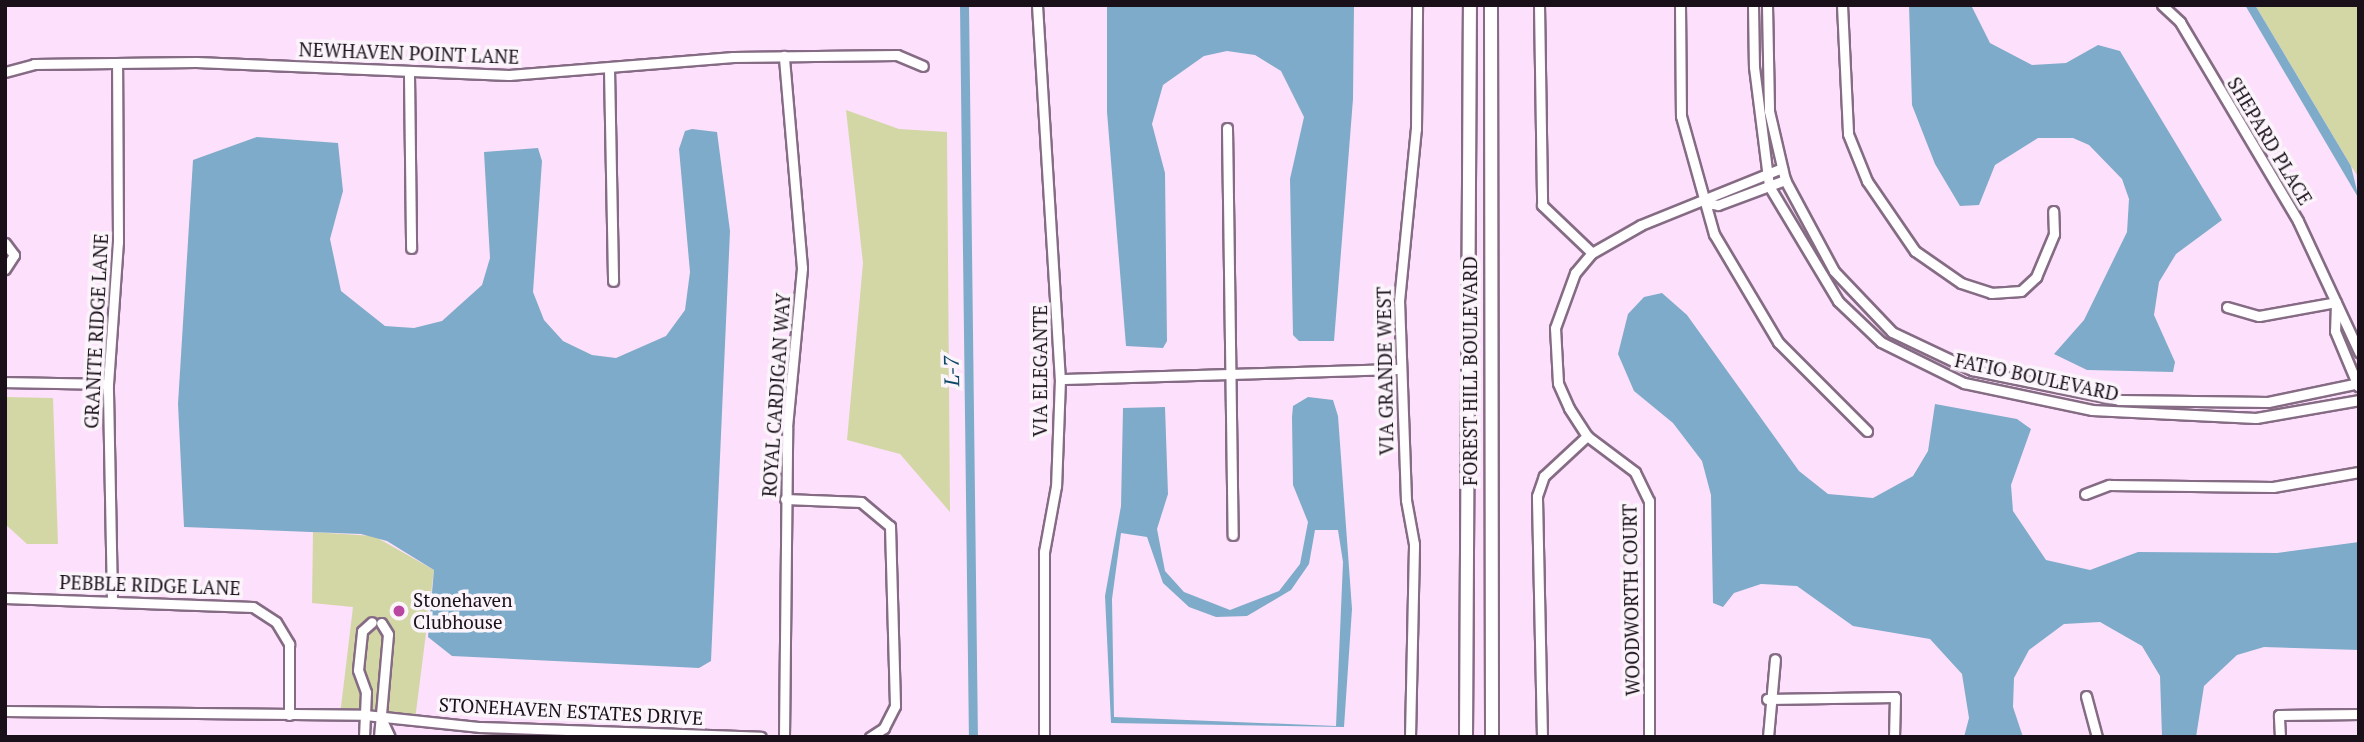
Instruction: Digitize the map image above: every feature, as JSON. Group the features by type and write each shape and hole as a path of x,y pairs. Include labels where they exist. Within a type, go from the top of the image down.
{"main road":[{"name":"FOREST HILL BOULEVARD","path":"1466,737 1470,5"},
{"name":"FOREST HILL BOULEVARD","path":"1491,5 1492,737"}],"street":[{"name":"VIA ELEGANTE","path":"1037,5 1060,379 1056,486 1044,552 1044,737"},
{"name":"VIA GRANDE WEST","path":"1410,737 1414,544 1400,369 1417,5"},
{"path":"1539,5 1542,205 1592,253"},
{"path":"1680,5 1681,116 1704,202 1731,269 1778,342 1867,431"},
{"name":"FATIO BOULEVARD","path":"1753,5 1769,187 1838,301 1881,342 1964,383 2092,410 2168,417 2256,418 2359,400"},
{"name":"FATIO BOULEVARD","path":"1767,5 1769,111 1785,180 1814,239 1853,296 1892,332 1948,362 2119,400 2268,402 2358,385"},
{"path":"1842,5 1848,134 1867,181 1915,251 1961,283 1992,293 2021,291 2036,277 2054,234 2053,211"},
{"name":"SHEPARD PLACE","path":"2162,5 2179,22 2298,222 2359,352"},
{"name":"NEWHAVEN POINT LANE","path":"5,72 10,66 117,63 409,75 609,69 784,56 907,55 923,66"},
{"name":"ROYAL CARDIGAN WAY","path":"784,56 802,268 785,499 784,737"},
{"name":"GRANITE RIDGE LANE","path":"112,600 108,384 118,242 117,63"},
{"path":"609,69 613,281"},
{"path":"409,75 411,248"},
{"path":"1227,128 1233,535"},
{"name":"WOODWORTH COURT","path":"1649,737 1649,501 1635,472 1587,436 1558,383 1555,328 1575,273 1592,253 1641,225 1704,202 1782,168"},
{"name":"WOODWORTH COURT","path":"1704,202 1718,205 1785,180"},
{"path":"5,243 14,255 5,269"},
{"path":"2227,307 2259,316 2336,302"},
{"name":"SHEPARD PLACE","path":"2336,302 2334,331 2358,385"},
{"path":"1060,379 1400,369"},
{"path":"5,382 108,384"},
{"path":"1542,737 1538,496 1544,476 1587,436"},
{"path":"2084,494 2109,485 2273,487 2359,472"},
{"path":"785,499 861,502 890,526 895,706 884,728 870,737"},
{"name":"PEBBLE RIDGE LANE","path":"5,598 242,604 263,611 289,644 289,715"},
{"path":"364,737 366,692 358,670 362,631 377,623 388,634 379,737"},
{"path":"1768,737 1766,699 1775,659"},
{"path":"366,692 383,693"},
{"path":"2086,696 2097,737"},
{"path":"1766,699 1895,697 1894,737"},
{"name":"STONEHAVEN ESTATES DRIVE","path":"5,711 365,715 761,737"},
{"path":"2280,737 2279,715 2359,714"},
{"path":"380,716 390,737"}],"green space":[{"path":"2255,5 2359,5 2359,178 2351,166"},
{"path":"846,110 899,129 947,132 950,512 900,454 847,440 863,263"},
{"path":"5,397 53,398 58,544 27,544 5,524"},
{"path":"313,532 374,536 434,570 415,720 340,715 353,607 312,603"}],"water":[{"path":"1107,5 1354,5 1353,99 1334,341 1299,341 1293,335 1290,179 1304,117 1281,71 1255,55 1227,51 1204,56 1163,85 1152,124 1165,173 1167,341 1163,348 1126,346 1107,112"},
{"path":"1909,5 1971,5 1990,43 2032,65 2066,63 2098,45 2120,51 2222,220 2176,254 2159,282 2154,315 2175,362 2173,372 2087,370 2054,354 2084,320 2127,232 2129,199 2122,179 2089,145 2073,138 2038,138 1995,165 1979,205 1960,206 1935,164 1912,105"},
{"path":"2245,5 2255,5 2351,166 2359,199"},
{"path":"692,129 717,132 730,231 711,661 699,668 452,656 428,637 434,570 387,541 361,534 184,527 178,404 193,160 257,137 338,143 343,191 330,239 341,291 385,326 414,328 442,321 482,285 490,258 484,152 538,148 542,161 533,292 544,320 563,341 592,355 616,358 666,336 685,310 690,272 679,149 685,131"},
{"path":"1662,293 1687,315 1799,471 1828,494 1873,498 1913,476 1928,451 1935,404 2017,419 2031,429 2011,485 2013,511 2046,560 2090,570 2138,552 2277,553 2359,542 2359,650 2264,647 2237,655 2204,686 2196,737 2162,737 2160,676 2142,646 2100,622 2064,624 2029,650 2014,678 2013,707 2023,737 1964,737 1969,718 1962,674 1930,639 1853,626 1797,586 1761,584 1734,593 1723,607 1713,603 1711,495 1702,461 1673,423 1634,391 1618,354 1628,314 1644,297"},
{"path":"1308,397 1333,400 1338,416 1352,609 1344,727 1111,723 1105,596 1121,506 1123,408 1165,407 1168,494 1157,529 1165,571 1184,592 1230,610 1279,591 1300,564 1308,522 1293,485 1293,406","holes":["1315,530 1338,530 1343,562 1336,726 1114,717 1112,599 1121,533 1147,537 1163,583 1189,607 1216,617 1247,616 1291,590 1309,564"]}],"waterway":[{"name":"L-7","path":"964,5 973,737"}],"place":[{"name":"Stonehaven Clubhouse","path":"399,611"}]}
